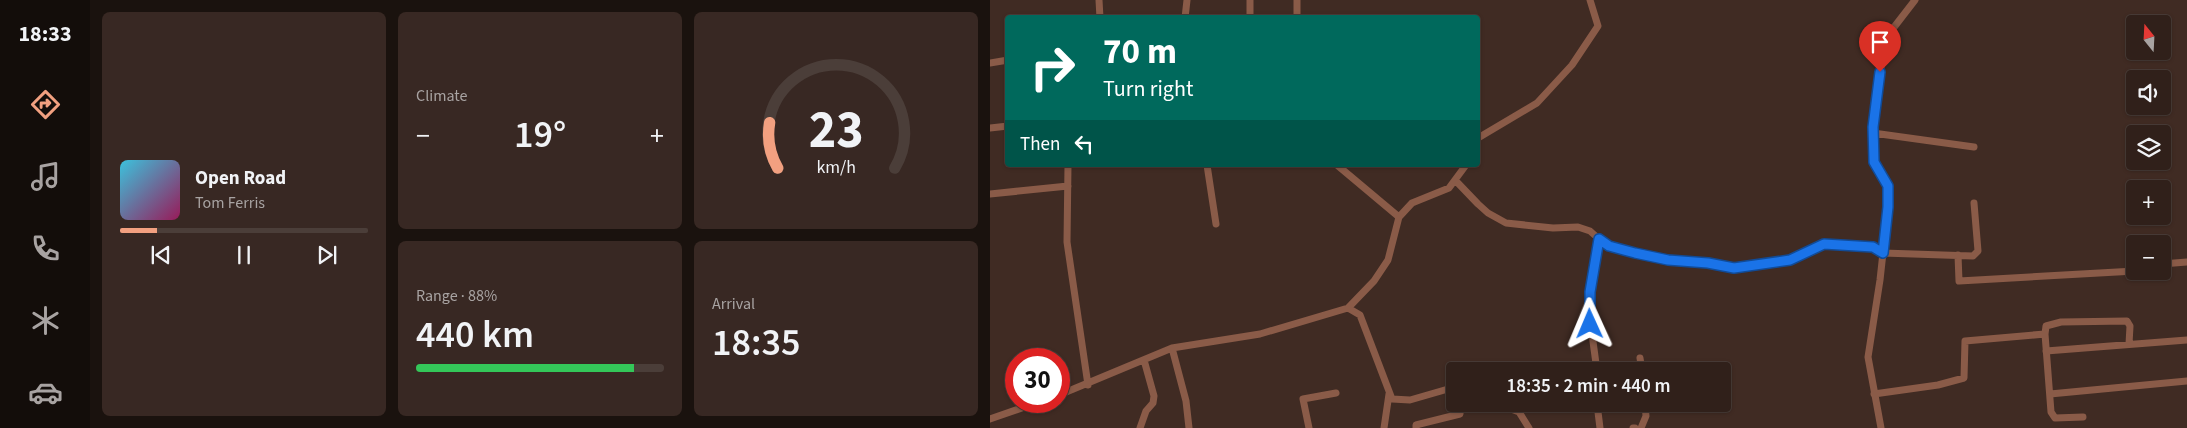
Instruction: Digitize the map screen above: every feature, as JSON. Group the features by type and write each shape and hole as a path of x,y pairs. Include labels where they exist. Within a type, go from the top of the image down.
{"street":[{"path":"1099,0 1100,15"},
{"path":"1186,15 1187,0"},
{"path":"1250,0 1250,15"},
{"path":"1297,0 1297,15"},
{"path":"1480,137 1536,103 1572,65 1598,26 1590,0"},
{"path":"1881,428 1868,357 1883,253 1888,207 1888,186 1874,162 1873,133 1883,53 1888,35 1915,0"},
{"path":"990,62 1005,60"},
{"path":"990,128 1005,126"},
{"path":"1873,133 1974,148"},
{"path":"1068,167 1067,242 1088,384"},
{"path":"1207,167 1216,224"},
{"path":"1339,167 1399,217"},
{"path":"1070,391 1172,348 1260,334 1348,308 1374,281 1388,260 1399,217 1412,203 1449,188 1465,167"},
{"path":"1455,180 1488,213 1506,223 1553,228 1578,227 1590,231 1609,246 1635,253 1668,260 1708,263 1734,268 1790,260 1824,244 1873,247 1883,253 1973,256 1978,251 1974,203"},
{"path":"990,194 1068,186"},
{"path":"1596,362 1589,312 1599,239"},
{"path":"1958,255 1959,281 2126,272"},
{"path":"2171,263 2187,262"},
{"path":"1348,308 1360,314 1392,399 1410,400 1446,390"},
{"path":"2083,417 2055,418 2051,412 2046,326 2061,322 2127,321 2130,326 2129,344"},
{"path":"1874,394 1938,385 1964,378 1965,341 2045,334"},
{"path":"2046,351 2187,340"},
{"path":"1172,348 1186,402 1189,428"},
{"path":"1640,358 1641,362"},
{"path":"1140,428 1154,396 1144,360"},
{"path":"2050,394 2187,381"},
{"path":"1309,428 1303,399 1336,393"},
{"path":"1384,428 1389,394"},
{"path":"1416,428 1416,425 1460,414 1460,412"},
{"path":"1520,412 1529,428"},
{"path":"1598,412 1600,428"},
{"path":"1641,428 1646,412"},
{"path":"990,419 1007,413"}],"route":[{"path":"1590,324 1590,292 1596,268 1599,239 1609,246 1635,253 1668,260 1708,263 1734,268 1790,260 1814,247 1824,244 1873,247 1883,253 1888,207 1888,186 1874,162 1873,127 1880,72"}]}
